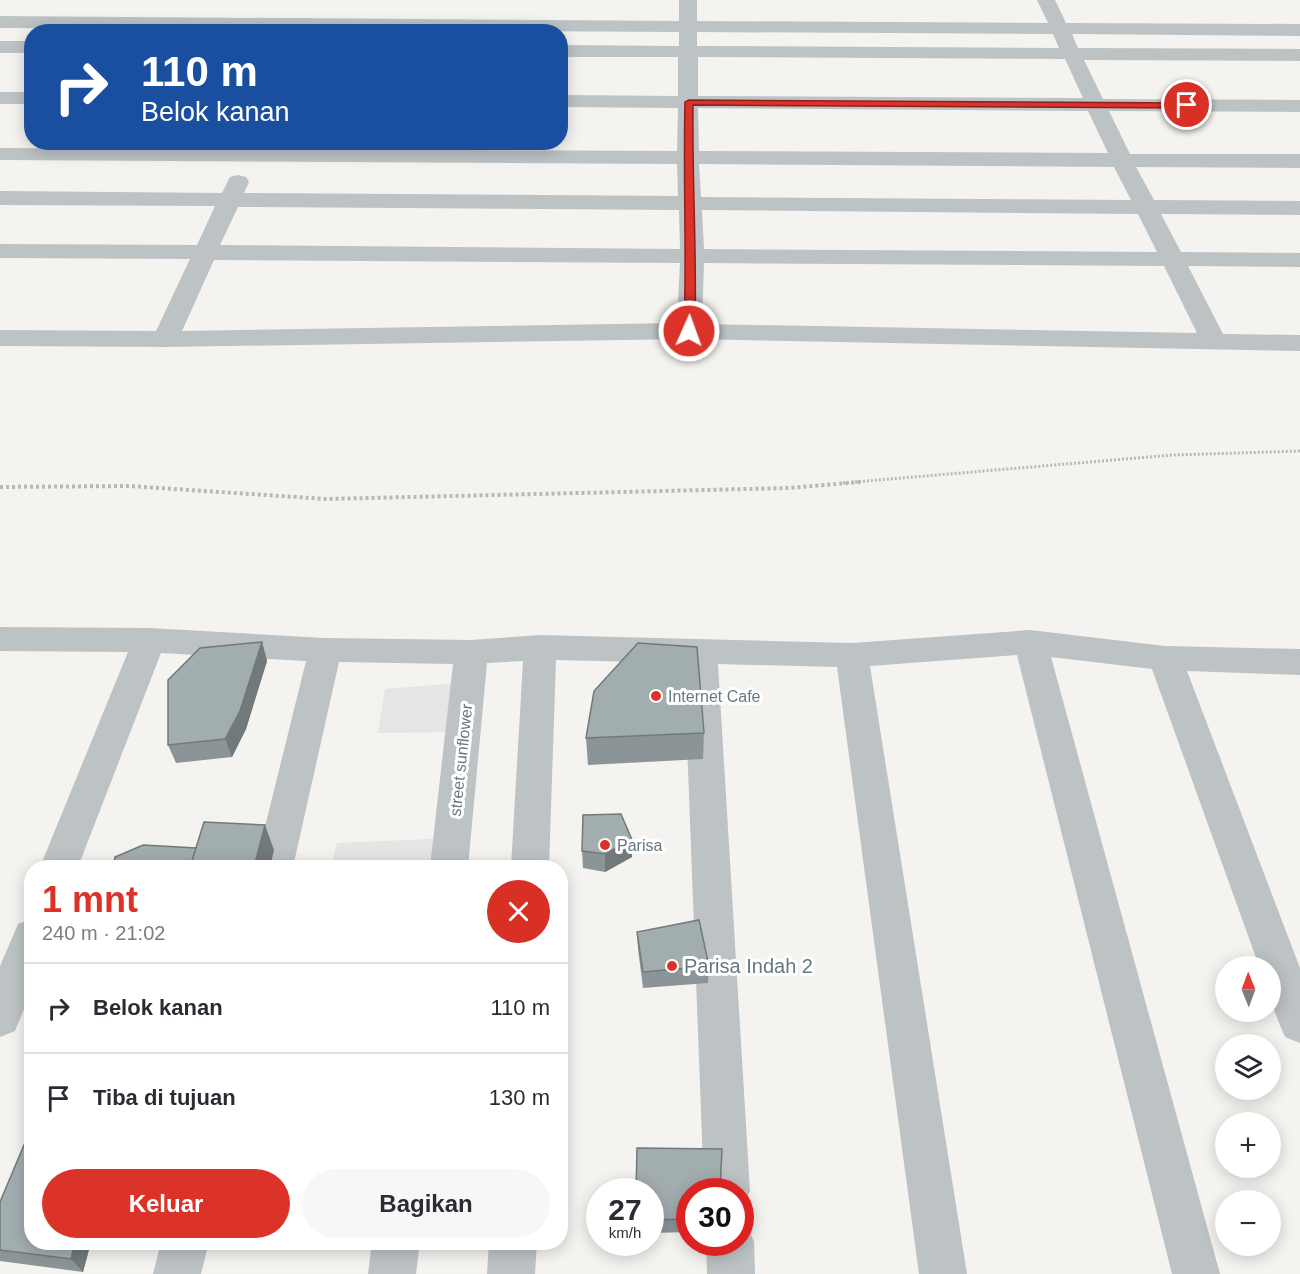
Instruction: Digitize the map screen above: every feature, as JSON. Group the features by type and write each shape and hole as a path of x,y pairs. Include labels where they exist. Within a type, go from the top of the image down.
{"street":[{"path":"688,0 688,158 692,256 689,331"},
{"path":"1046,0 1122,160 1215,343"},
{"path":"0,22 315,21 539,24"},
{"path":"568,24 1300,30"},
{"path":"0,47 24,47"},
{"path":"568,51 1300,55"},
{"path":"0,98 24,98"},
{"path":"568,101 1300,106"},
{"path":"0,154 202,150"},
{"path":"165,339 253,150"},
{"path":"301,150 688,158 1300,161"},
{"path":"0,198 1300,208"},
{"path":"0,251 1300,260"},
{"path":"0,338 165,339 689,331 1300,343"},
{"path":"0,639 149,640 325,650 471,652 540,647 852,654 1029,642 1165,657 1300,662"},
{"path":"62,860 149,640"},
{"path":"1029,642 1196,1274"},
{"path":"530,860 540,647"},
{"path":"276,860 325,650"},
{"path":"700,650 726,1178"},
{"name":"street sunflower","path":"450,860 471,652"},
{"path":"852,654 943,1274"},
{"path":"1165,657 1300,1023"},
{"path":"0,1017 24,957"},
{"path":"177,1274 182,1250"},
{"path":"392,1274 395,1250"},
{"path":"511,1274 512,1250"},
{"path":"730,1256 731,1274"}],"path":[{"path":"0,487 129,486 326,499 789,488 1172,455 1300,452"}],"shaded area":[{"path":"471,682 466,732 378,733 385,689"},
{"path":"453,838 448,860 333,860 337,843"}],"building":[{"path":"262,642 240,711 225,739 168,745 168,680 200,648"},
{"name":"Internet Cafe","path":"638,643 697,647 704,733 586,738 594,691"},
{"path":"621,814 632,840 605,854 582,851 583,815"},
{"path":"204,822 265,825 256,860 192,860"},
{"path":"143,845 196,848 192,860 114,860 115,857"},
{"path":"699,920 709,966 643,972 637,932"},
{"path":"24,1145 24,1250 73,1250 71,1259 0,1250 0,1202"},
{"path":"637,1148 722,1149 721,1178 676,1178 676,1219 664,1220 664,1178 636,1178"}],"place":[{"name":"Internet Cafe","path":"656,696"},
{"name":"Parisa","path":"605,845"},
{"name":"Parisa Indah 2","path":"672,966"}],"route":[{"path":"689,331 692,256 688,158 689,102 1187,105"}]}
